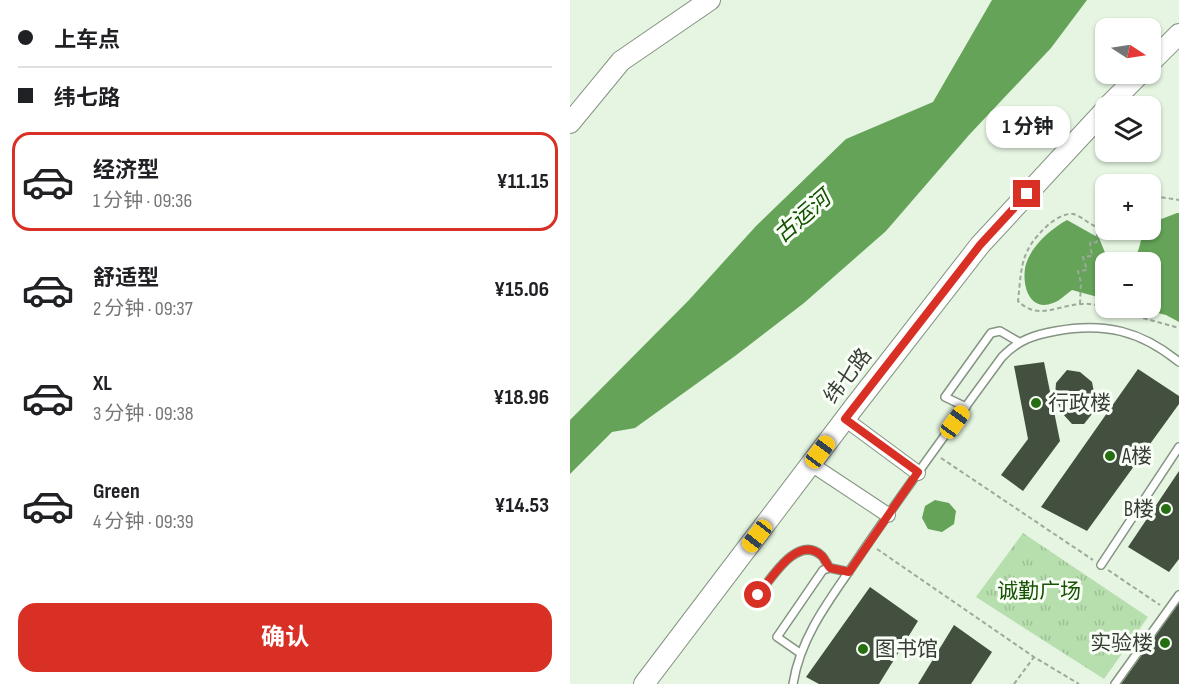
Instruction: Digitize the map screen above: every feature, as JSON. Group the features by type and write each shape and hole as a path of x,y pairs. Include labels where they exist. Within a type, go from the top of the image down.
{"street":[{"path":"570,123 621,61 710,0"},
{"path":"1161,52 1179,34"},
{"name":"纬七路","path":"1119,96 1130,84"},
{"name":"纬七路","path":"644,684 980,245 1095,121"},
{"path":"845,419 918,472"},
{"path":"811,464 888,515"}],"lane":[{"path":"793,684 804,643 828,601 1002,357 1018,342 1048,332 1098,327 1141,338 1158,346 1179,362"},
{"path":"966,407 945,397 991,333 1000,331 1018,342"},
{"path":"1101,565 1179,447"},
{"path":"758,595 792,554 801,550 815,552 822,556 830,568"},
{"path":"800,653 777,637 823,570 830,568 849,572"},
{"path":"1115,684 1179,595"}],"path":[{"path":"1161,197 1179,200"},
{"path":"1095,226 1073,214 1065,215 1054,220 1034,238 1026,251 1021,267 1018,301 1026,309 1040,312 1080,304 1095,306"},
{"path":"1080,304 1081,284 1078,270 1087,270 1083,257 1092,256 1090,243 1097,242 1097,240"},
{"path":"1144,318 1179,328"},
{"path":"932,453 1168,610"},
{"path":"869,543 1034,657 1079,684"},
{"path":"1014,684 1034,657"}],"green space":[{"name":"诚勤广场","path":"1023,533 1148,617 1104,679 976,597"}],"water":[{"name":"古运河","path":"992,0 1087,0 1051,48 969,135 886,231 804,303 735,356 635,428 612,432 570,474 570,420 689,300 756,226 846,139 933,102"},
{"path":"1179,213 1179,322 1161,314 1161,252 1137,252 1141,240 1161,240 1161,219"},
{"path":"1067,220 1095,236 1095,240 1100,240 1105,252 1095,252 1095,296 1072,290 1053,303 1044,305 1032,300 1026,287 1026,264 1033,250 1043,238"},
{"path":"935,500 949,503 956,511 954,524 942,532 928,529 922,518 925,506"}],"building":[{"name":"行政楼","path":"1044,362 1060,441 1023,491 1001,475 1028,439 1014,366"},
{"name":"A楼","path":"1138,369 1179,396 1179,404 1087,531 1041,507"},
{"path":"1067,370 1080,372 1092,382 1096,402 1092,414 1084,424 1072,424 1062,413 1055,396 1056,383"},
{"name":"B楼","path":"1179,471 1179,559 1169,572 1128,547"},
{"name":"图书馆","path":"870,587 918,621 879,684 819,684 806,677"},
{"name":"实验楼","path":"1179,603 1179,684 1121,684"},
{"path":"954,625 992,652 971,684 918,684"}],"place":[{"name":"行政楼","path":"1036,403"},
{"name":"A楼","path":"1110,456"},
{"name":"B楼","path":"1166,509"},
{"name":"实验楼","path":"1165,643"},
{"name":"图书馆","path":"863,649"}],"route":[{"path":"758,595 792,554 801,550 815,552 822,556 830,568 849,572 918,472 845,419 980,245 1027,194"}]}
